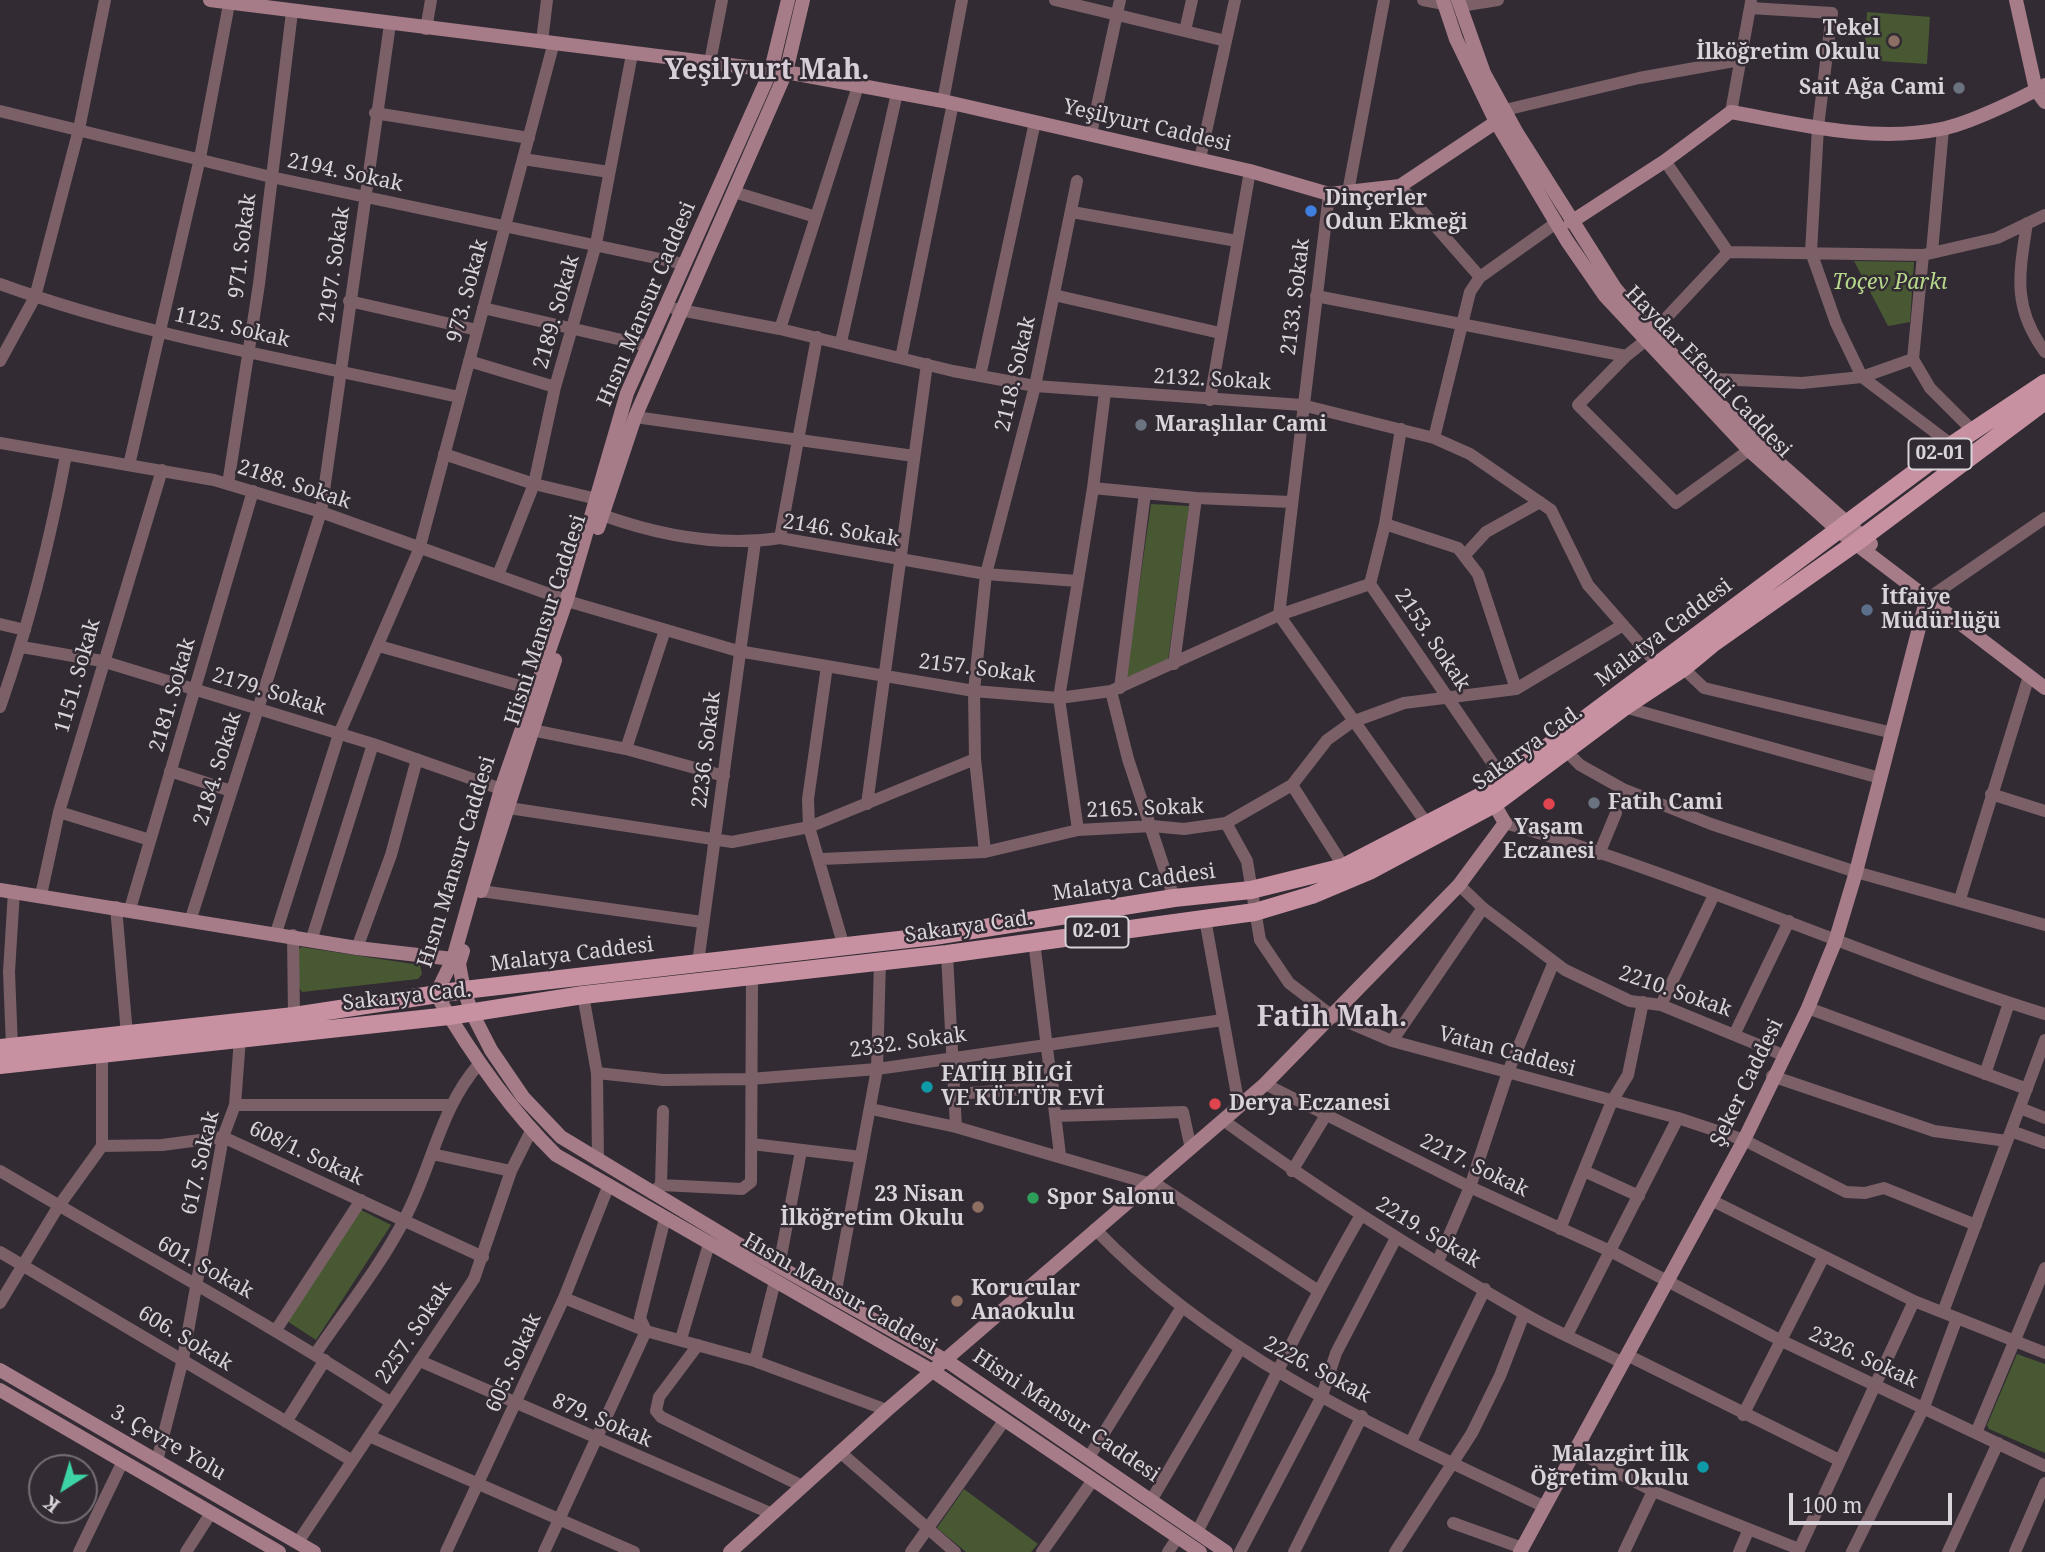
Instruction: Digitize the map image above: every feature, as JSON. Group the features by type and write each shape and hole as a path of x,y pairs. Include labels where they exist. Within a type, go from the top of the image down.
{"main road":[{"name":"Yeşilyurt Caddesi","path":"210,0 778,71 948,102 1250,171 1329,194 1400,186 1500,116"},
{"name":"Hısnı Mansur Caddesi","path":"788,0 778,71 684,264 627,393 570,601 534,690 501,789 453,959 436,994 480,1064 531,1131 556,1155 709,1244 777,1273 934,1372 1004,1422 1200,1552"},
{"name":"Hisni Mansur Caddesi","path":"803,0 734,192 635,417 570,601 509,808 459,964 464,990 472,1013 491,1050 542,1119 561,1137 598,1161 657,1189 777,1273 835,1296 947,1361 1226,1552"},
{"path":"1564,223 1665,161 1731,112 1818,127 1909,133 1943,129 2042,92 2016,0"},
{"name":"Haydar Efendi Caddesi","path":"1451,2 1468,66 1564,223 1605,296 1694,378 1843,528"},
{"name":"Haydar Efendi Caddesi","path":"1648,337 1749,450 1858,540 2045,676"},
{"name":"02-01","path":"1843,528 1952,445 2045,383"},
{"name":"Sakarya Cad.","path":"0,1065 449,1016 583,995 947,954 1255,912 1312,895 1369,871 1494,804 1564,750 1683,668 2045,401"},
{"name":"Malatya Caddesi","path":"6,1048 294,1016 464,990 934,936 1174,898 1251,890 1344,867 1485,794 1843,528"},
{"name":"Haydar Efendi Caddesi","path":"1932,595 2045,688"},
{"name":"Şeker Caddesi","path":"1521,1550 1744,1140 1772,1076 1808,1008 1835,942 1932,595"},
{"path":"730,1552 887,1410 1265,1084 1458,885 1505,823 1494,804"},
{"path":"7,890 312,938 357,948 453,959"},
{"name":"3. Çevre Yolu","path":"0,1370 314,1552"},
{"name":"3. Çevre Yolu","path":"0,1390 279,1552"}],"street":[{"path":"0,360 35,297 79,129 105,0"},
{"path":"426,29 431,0"},
{"name":"973. Sokak","path":"276,933 339,734 419,550 529,138 548,41 547,0"},
{"path":"710,62 722,0"},
{"path":"901,358 948,102 962,0"},
{"path":"1055,0 1226,41"},
{"path":"1091,134 1120,0"},
{"path":"1185,31 1192,0"},
{"path":"1200,159 1235,0"},
{"path":"1348,192 1384,0"},
{"path":"1423,0 1498,0"},
{"path":"129,465 200,158 229,4"},
{"path":"1731,112 1751,4 1832,13 1818,127 1811,251 1836,323 1862,377 1952,445"},
{"name":"971. Sokak","path":"228,484 271,177 288,8"},
{"name":"2197. Sokak","path":"321,512 375,113 390,24"},
{"name":"2189. Sokak","path":"498,575 534,484 555,387 596,244 632,54"},
{"path":"1500,116 1639,78 1740,60"},
{"path":"780,329 858,86"},
{"path":"841,342 897,93"},
{"name":"2194. Sokak","path":"0,111 271,177 684,264"},
{"path":"375,113 529,138"},
{"path":"980,376 1035,122"},
{"path":"1943,129 1913,359 1930,388 1973,431"},
{"path":"523,159 609,172"},
{"path":"1665,161 1728,252"},
{"path":"1210,400 1250,171"},
{"name":"2118. Sokak","path":"985,852 975,760 974,691 986,574 1035,387 1077,180"},
{"path":"1400,186 1479,277"},
{"path":"734,192 816,218"},
{"name":"2133. Sokak","path":"1279,615 1329,194"},
{"path":"1072,212 1237,242"},
{"path":"1749,450 1676,503 1578,405 1648,337 1728,252 1928,253 1997,238 2045,215"},
{"path":"1434,438 1470,292 1479,277 1564,223"},
{"path":"2027,223 2020,268 2021,308 2045,352"},
{"name":"1125. Sokak","path":"0,284 35,297 247,354 339,370 459,397"},
{"path":"1054,295 1220,333"},
{"path":"1316,296 1626,356"},
{"path":"349,301 477,330"},
{"path":"483,308 648,346"},
{"name":"2132. Sokak","path":"664,308 780,329 1035,387 1302,405 1434,438 1470,454 1551,510 1588,585 1659,666"},
{"path":"780,538 817,337"},
{"path":"1694,378 1802,383 1862,377 1913,359"},
{"path":"469,361 555,387"},
{"path":"867,803 927,364"},
{"path":"1078,830 1059,698 1093,488 1105,393"},
{"path":"635,417 914,456"},
{"name":"2153. Sokak","path":"1401,429 1385,524 1370,584 1504,780"},
{"name":"2188. Sokak","path":"0,443 228,484 321,512 419,550 570,601"},
{"path":"444,454 534,484 597,499"},
{"path":"0,708 22,647 54,518 66,455"},
{"name":"1151. Sokak","path":"41,895 59,812 102,661 162,470"},
{"path":"1093,488 1196,498 1291,502"},
{"name":"2181. Sokak","path":"123,908 150,840 253,491"},
{"path":"1145,493 1115,690 1128,759 1174,898"},
{"path":"1174,664 1196,498"},
{"path":"1465,555 1486,532 1540,502"},
{"name":"2184. Sokak","path":"191,918 321,512"},
{"name":"2146. Sokak","path":"602,515 647,531 755,542 780,538 986,574 1077,580"},
{"path":"1932,595 2045,518"},
{"path":"1385,524 1458,548 1465,555 1478,573 1516,689"},
{"name":"2236. Sokak","path":"698,963 738,651 755,542"},
{"name":"2157. Sokak","path":"570,601 738,651 974,691 1059,698 1115,690 1279,615 1370,584"},
{"path":"1279,615 1352,722 1427,824"},
{"path":"0,624 25,630"},
{"name":"2165. Sokak","path":"821,859 985,852 1078,830 1152,826 1184,829 1226,823 1292,785 1327,740 1352,722 1405,703 1516,689 1623,625"},
{"path":"626,749 664,630"},
{"path":"379,646 534,690"},
{"name":"2179. Sokak","path":"22,647 102,661 373,744 501,789"},
{"path":"827,666 807,799 809,827 821,859 844,947"},
{"path":"1683,668 1704,688 1893,733"},
{"path":"1960,899 2029,676"},
{"path":"1624,707 1880,778"},
{"path":"532,730 626,749 724,776"},
{"path":"312,938 373,744"},
{"path":"1564,750 1580,765 1623,789 1712,824 1856,872 2045,925"},
{"path":"357,948 391,855 417,759"},
{"path":"509,808 732,842 809,827 975,760"},
{"path":"170,771 231,791"},
{"path":"1292,785 1344,867"},
{"path":"1991,794 2045,811"},
{"path":"59,812 150,840"},
{"path":"1599,854 1616,814"},
{"name":"Vatan Caddesi","path":"1226,823 1247,861 1260,940 1289,983 1331,1015 1392,1041 1678,1118 1744,1140 1846,1192 1866,1193 1884,1188 1976,1225"},
{"path":"1505,823 1789,921 1835,942 2045,1014"},
{"name":"2210. Sokak","path":"1458,885 1553,964 1630,1000 1661,1005 1735,1033 1783,1055"},
{"path":"6,1048 9,972 7,890"},
{"path":"481,891 702,922"},
{"path":"1661,1005 1714,895"},
{"path":"123,908 127,1035"},
{"path":"1392,1041 1483,908"},
{"path":"1205,919 1239,1107"},
{"path":"1735,1033 1789,921"},
{"path":"293,935 294,1016"},
{"path":"1034,941 1060,1155"},
{"path":"947,954 956,1127"},
{"path":"835,1296 877,1069 880,961"},
{"path":"1438,1261 1470,1187 1507,1072 1553,964"},
{"path":"663,1111 657,1189 746,1188 751,1178 752,1144 752,977"},
{"path":"583,995 597,1073 598,1161"},
{"path":"1560,1229 1612,1101 1628,1075 1643,1002"},
{"path":"1985,1073 2009,1003"},
{"path":"1808,1008 2027,1089"},
{"name":"2332. Sokak","path":"597,1073 663,1080 750,1079 877,1069 1223,1020"},
{"name":"617. Sokak","path":"157,1461 183,1359 223,1137 234,1105 240,1038"},
{"path":"1943,1312 2045,1040"},
{"path":"0,1303 58,1208 102,1146 102,1054"},
{"path":"286,1422 320,1357 405,1219 461,1084 480,1064"},
{"path":"1772,1076 1934,1131 2009,1136 2045,1143"},
{"name":"2217. Sokak","path":"1265,1084 1470,1187 1667,1281"},
{"path":"954,1094 1052,1087"},
{"path":"234,1105 451,1105"},
{"path":"2020,1108 2045,1118"},
{"path":"871,1109 956,1127 1152,1183 1317,1290"},
{"path":"1056,1116 1183,1112 1191,1149"},
{"path":"1292,1171 1326,1115"},
{"path":"1567,1335 1678,1118"},
{"name":"2219. Sokak","path":"1223,1120 1292,1171 1396,1238 1524,1314 1625,1359"},
{"name":"2257. Sokak","path":"298,1542 474,1279 511,1171 531,1131"},
{"name":"608/1. Sokak","path":"102,1146 162,1145 223,1137 483,1257"},
{"path":"752,1144 861,1157"},
{"path":"755,1361 777,1273 801,1151"},
{"path":"432,1154 511,1171"},
{"name":"601. Sokak","path":"0,1171 58,1208 276,1330 390,1402"},
{"path":"1584,1171 1639,1196"},
{"name":"605. Sokak","path":"446,1552 479,1486 564,1298 608,1187"},
{"path":"276,1330 360,1200"},
{"path":"1712,1200 1823,1258 1914,1301 2045,1353"},
{"path":"1197,1532 1279,1373 1317,1290 1361,1215"},
{"path":"544,1552 646,1331 640,1318 665,1218"},
{"name":"2226. Sokak","path":"1095,1229 1182,1307 1240,1349 1322,1396 1545,1507"},
{"path":"1240,1552 1322,1396 1336,1353 1396,1238"},
{"path":"681,1339 709,1244"},
{"name":"606. Sokak","path":"0,1252 351,1460"},
{"path":"1744,1415 1823,1258"},
{"path":"1976,1433 2045,1268"},
{"name":"2326. Sokak","path":"1667,1281 1780,1340 2045,1466"},
{"path":"1411,1442 1485,1289"},
{"path":"564,1298 646,1331 755,1361 887,1410"},
{"path":"1576,1451 1653,1491 1798,1551 1914,1301"},
{"path":"1089,1457 1182,1307"},
{"path":"1395,1552 1414,1519 1454,1464 1500,1376 1524,1314"},
{"path":"1852,1552 1924,1407 1957,1318"},
{"path":"698,1345 659,1397 656,1411 661,1417 802,1486"},
{"path":"1152,1499 1240,1349"},
{"path":"1625,1359 1839,1460"},
{"name":"879. Sokak","path":"421,1361 596,1440 770,1513"},
{"path":"1294,1552 1362,1416"},
{"path":"911,1552 1004,1422"},
{"path":"369,1436 634,1552"},
{"path":"1948,1552 1998,1443"},
{"path":"840,1452 955,1552"},
{"path":"79,1552 123,1461"},
{"path":"1042,1552 1093,1480"},
{"path":"2015,1552 2045,1483"},
{"path":"1623,1552 1653,1491"},
{"path":"186,1552 211,1513"},
{"path":"1453,1523 1521,1550"},
{"path":"1738,1552 1748,1531"},
{"path":"1168,1552 1178,1537"}],"green space":[{"path":"1867,12 1930,17 1927,64 1864,60"},
{"name":"Toçev Parkı","path":"1854,261 1914,262 1910,322 1888,326"},
{"path":"1151,504 1189,506 1168,660 1126,679"},
{"path":"301,947 420,965 422,974 418,979 302,992 297,984 296,951"},
{"path":"359,1209 391,1225 316,1340 287,1321"},
{"path":"2017,1354 2045,1364 2045,1453 1989,1429 1987,1425"},
{"path":"964,1489 1038,1544 1031,1552 966,1552 937,1528"}],"place":[{"name":"Tekel İlköğretim Okulu","path":"1894,41"},
{"name":"Sait Ağa Cami","path":"1959,88"},
{"name":"Dinçerler Odun Ekmeği","path":"1311,211"},
{"name":"Maraşlılar Cami","path":"1141,425"},
{"name":"İtfaiye Müdürlüğü","path":"1867,610"},
{"name":"Fatih Cami","path":"1594,803"},
{"name":"Yaşam Eczanesi","path":"1549,804"},
{"name":"FATİH BİLGİ VE KÜLTÜR EVİ","path":"927,1087"},
{"name":"Derya Eczanesi","path":"1215,1104"},
{"name":"Spor Salonu","path":"1033,1198"},
{"name":"23 Nisan İlköğretim Okulu","path":"978,1207"},
{"name":"Korucular Anaokulu","path":"957,1301"},
{"name":"Malazgirt İlk Öğretim Okulu","path":"1703,1467"}],"district":[{"name":"Yeşilyurt Mah.","path":"767,71"},
{"name":"Fatih Mah.","path":"1332,1018"}]}
